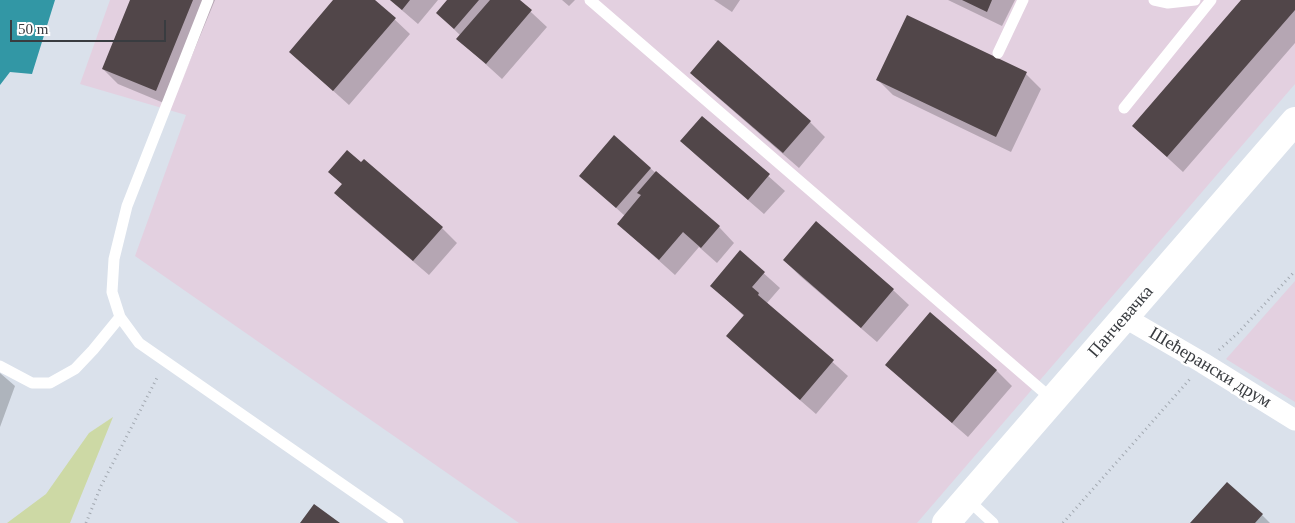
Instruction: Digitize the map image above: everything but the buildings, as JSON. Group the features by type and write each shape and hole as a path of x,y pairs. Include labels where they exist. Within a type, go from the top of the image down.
{"street":[{"name":"Панчевачка","path":"947,523 1295,121"},
{"name":"Шећерански друм","path":"1124,317 1204,363 1295,420"}],"lane":[{"path":"208,0 127,206 114,259 112,284 112,292 120,317 139,343 398,523"},
{"path":"590,0 1053,400"},
{"path":"998,53 1023,0"},
{"path":"1154,0 1168,4 1195,0"},
{"path":"1124,108 1211,0"},
{"path":"0,366 32,383 50,383 75,369 120,317"},
{"path":"967,499 993,523"}],"path":[{"path":"1063,523 1204,363 1238,333 1295,271"},
{"path":"86,523 101,486 165,362"}],"shaded area":[{"path":"110,0 1295,0 1295,84 917,523 519,523 135,256 186,115 80,84"},
{"path":"1295,281 1295,402 1226,359"}],"green space":[{"path":"113,417 70,523 7,523 46,494 89,433"}],"water":[{"path":"0,0 55,0 32,74 10,72 0,85"}]}
